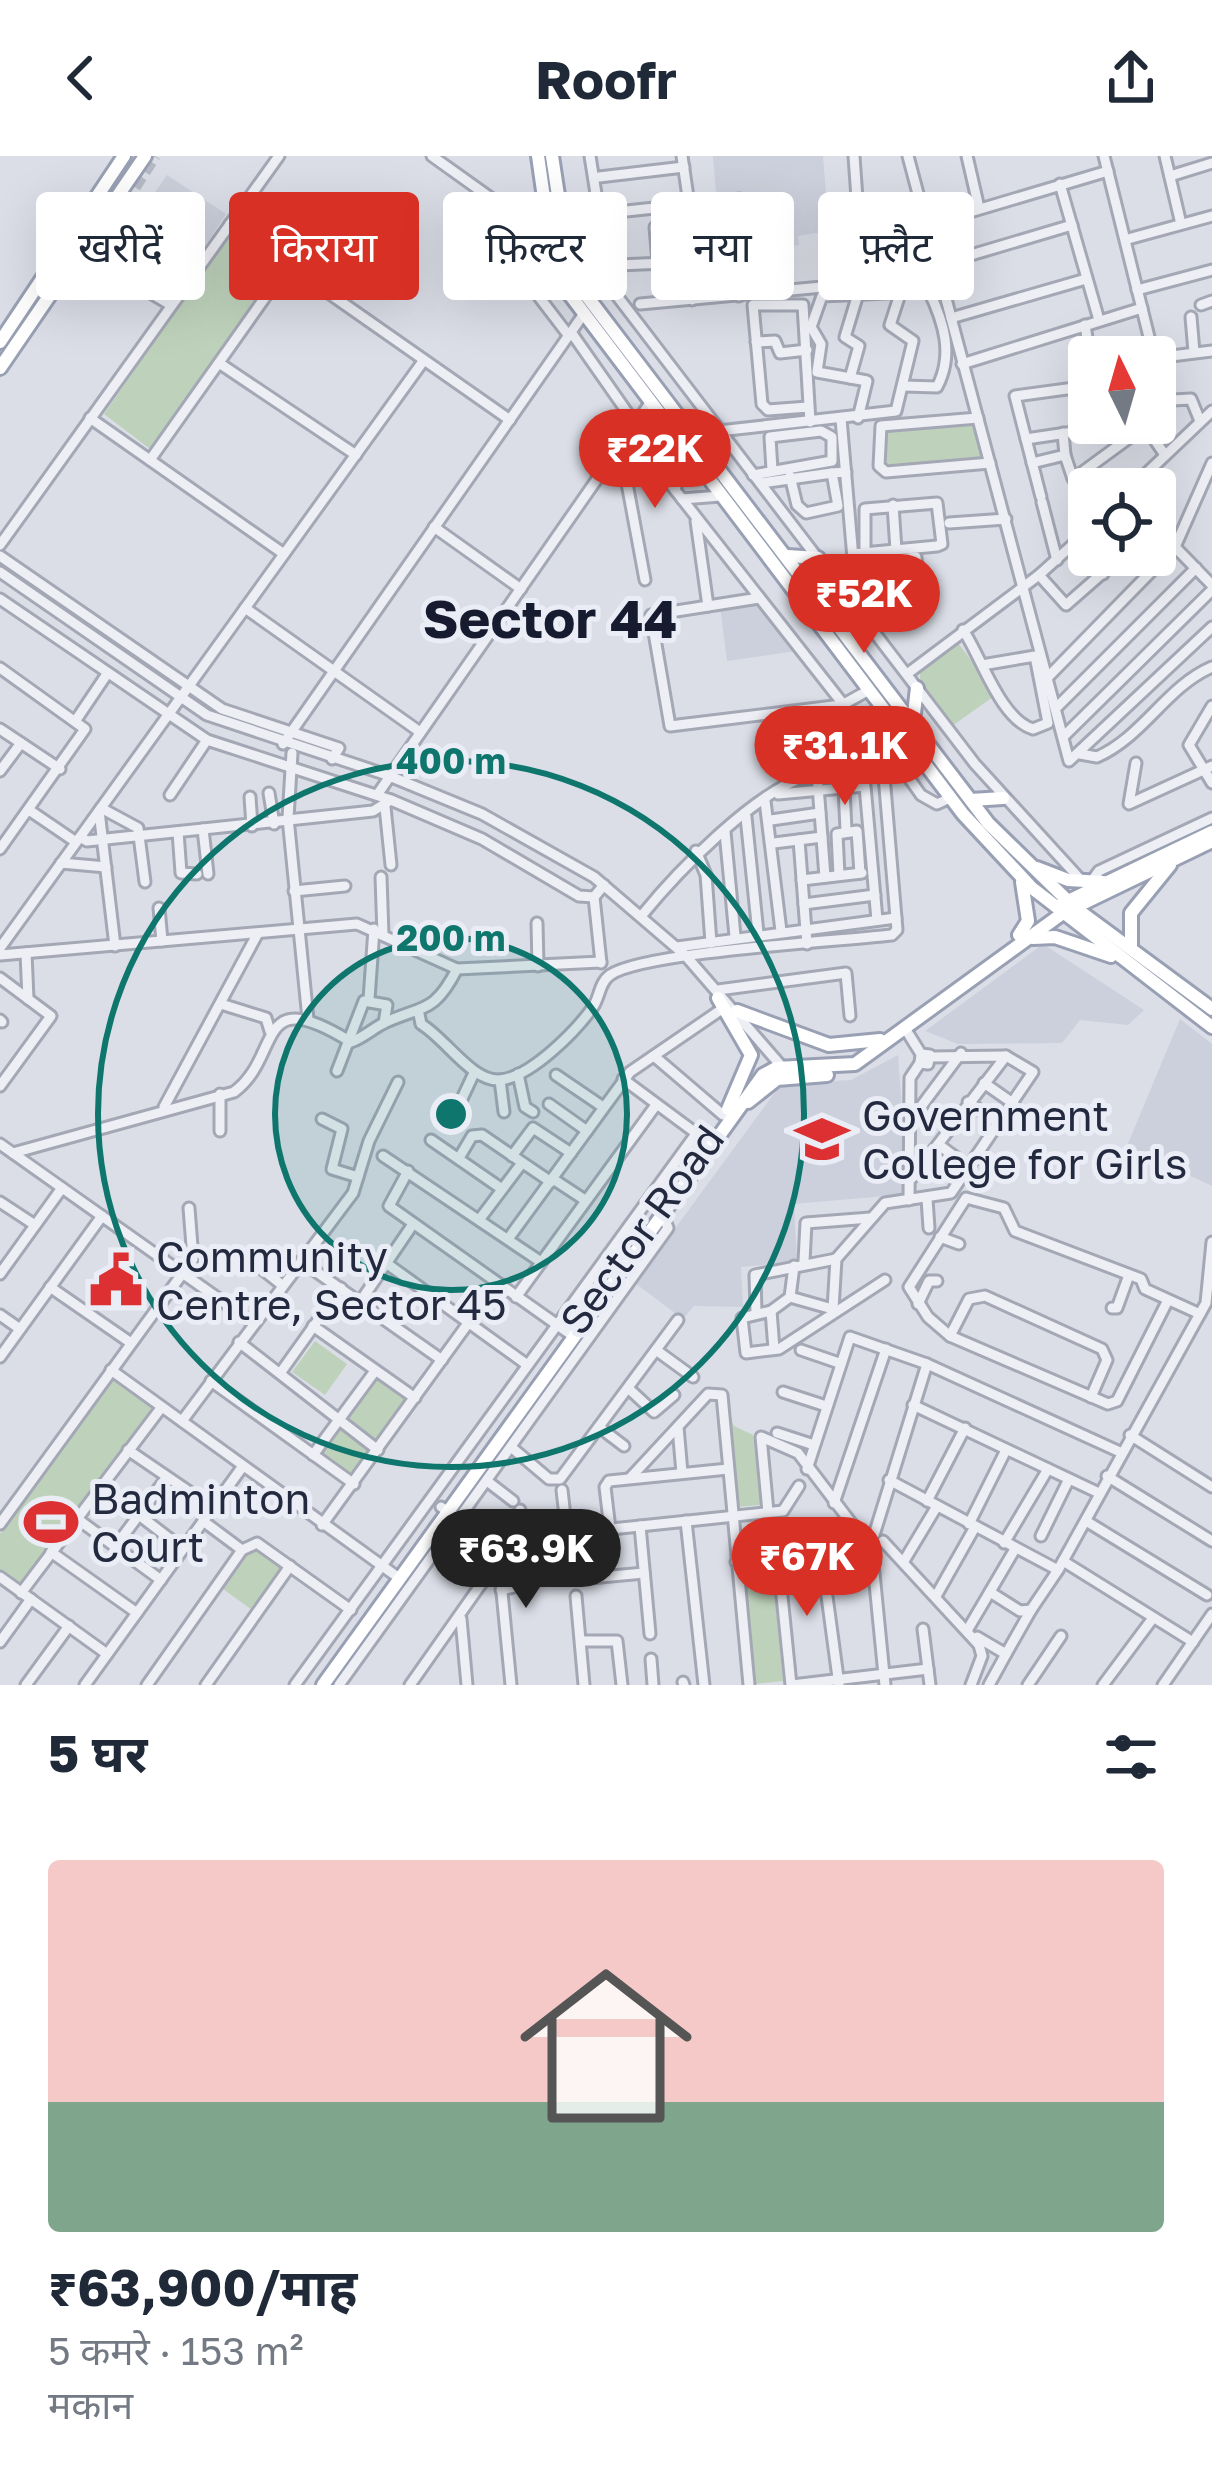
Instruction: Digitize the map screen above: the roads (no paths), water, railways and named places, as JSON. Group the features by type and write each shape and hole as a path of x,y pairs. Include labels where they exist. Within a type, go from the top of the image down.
{"main road":[{"path":"0,342 124,156"},
{"path":"121,192 145,156"},
{"path":"538,156 551,262 584,315 950,798 1022,878 1131,946 1212,1009"},
{"path":"552,156 557,192"},
{"path":"0,368 47,300"},
{"path":"590,300 971,800 1065,907 1212,1027"},
{"path":"746,528 758,519"},
{"path":"787,556 818,558"},
{"path":"913,723 917,688"},
{"path":"971,800 1003,798"},
{"path":"730,1110 777,1079 835,1075 906,1030 1022,942 1091,881 1212,832"},
{"path":"1065,907 1212,842"},
{"path":"1131,946 1131,913 1174,859"},
{"path":"1030,865 1091,881"},
{"path":"778,1065 837,1060 880,1040 1027,929 1022,878"},
{"path":"1022,942 1055,937 1130,962"},
{"path":"724,1002 829,1045 880,1040"},
{"path":"724,1002 751,1055 730,1110"},
{"path":"778,1065 848,1065"},
{"name":"Sector Road","path":"313,1685 391,1573 449,1512 566,1331 705,1139 763,1075 778,1065"},
{"name":"Sector Road","path":"566,1331 662,1213 705,1139"},
{"name":"Sector Road","path":"323,1685 391,1573"}],"street":[{"path":"253,192 279,156"},
{"path":"433,156 520,219 530,285 636,426 678,495 887,759 924,799 935,804 950,798"},
{"path":"590,156 594,192"},
{"path":"854,156 857,192"},
{"path":"908,156 918,192"},
{"path":"979,208 967,158 983,156"},
{"path":"1165,156 1181,224"},
{"path":"1107,157 1149,336"},
{"path":"599,177 683,161 687,192"},
{"path":"1170,176 1206,161"},
{"path":"974,209 1108,171"},
{"path":"1060,184 1099,320"},
{"path":"1128,238 1212,216"},
{"path":"0,545 229,225"},
{"path":"974,255 1072,225"},
{"path":"1137,290 1212,269"},
{"path":"951,318 1086,279"},
{"path":"150,460 263,300"},
{"path":"338,300 510,420"},
{"path":"620,300 1003,798 1091,881 1100,871 1212,818"},
{"path":"640,304 692,300"},
{"path":"821,300 811,327 820,344 819,375 867,380"},
{"path":"850,378 859,346 844,337 853,300"},
{"path":"719,431 895,412 913,338 892,329 890,320 898,300"},
{"path":"904,386 940,385 949,349 932,300"},
{"path":"946,300 1069,761 1122,717 1212,627"},
{"path":"802,304 807,350 812,404 764,408 753,305 802,304"},
{"path":"962,364 1142,308"},
{"path":"285,740 584,315"},
{"path":"1191,317 1194,352"},
{"path":"1085,325 1087,336"},
{"path":"755,342 775,340 780,353 807,350"},
{"path":"1176,354 1212,350"},
{"path":"0,952 424,360"},
{"path":"219,363 356,455"},
{"path":"858,418 871,364"},
{"path":"1057,560 1016,394 1068,388"},
{"path":"1152,468 1207,417 1191,399 1176,400"},
{"path":"377,795 621,451 650,403"},
{"path":"808,407 810,422"},
{"path":"90,418 284,554"},
{"path":"978,418 881,426 879,466 886,472 990,463"},
{"path":"841,419 858,610"},
{"path":"757,479 772,470 832,461 832,437 821,431 770,437 772,470"},
{"path":"1026,439 1068,433"},
{"path":"1063,434 1073,479 1116,444"},
{"path":"1157,444 1166,455"},
{"path":"678,495 686,450"},
{"path":"621,451 645,580"},
{"path":"1032,464 1065,455"},
{"path":"1176,545 1212,463"},
{"path":"790,476 797,505 806,513 838,506 832,472"},
{"path":"757,479 845,472"},
{"path":"678,495 721,496"},
{"path":"853,554 866,553 896,550 944,541 937,503 862,512 866,553"},
{"path":"893,505 896,550"},
{"path":"695,516 709,606"},
{"path":"949,523 1006,519"},
{"path":"434,527 521,589"},
{"path":"1064,736 1212,587 1176,548"},
{"path":"907,674 1068,550"},
{"path":"0,556 222,709 285,740 386,777 503,829 643,914 778,1065"},
{"path":"855,577 867,574 873,563 916,557 920,603 868,608 867,574"},
{"path":"1056,708 1196,568"},
{"path":"0,574 178,701 223,723 285,740"},
{"path":"1040,575 1066,605 1100,576"},
{"path":"1048,677 1147,576"},
{"path":"758,598 651,615 670,727 842,705 869,690"},
{"path":"0,599 207,740 377,795 482,839 573,893 600,890 684,958"},
{"path":"245,608 420,732"},
{"path":"960,633 969,645 982,665 1026,729 1048,723 1035,656 982,665"},
{"path":"1080,754 1097,758 1133,736 1187,678 1212,667"},
{"path":"0,668 76,720 84,734 0,849"},
{"path":"76,720 107,674"},
{"path":"1155,686 1172,696"},
{"path":"178,701 266,744 386,777"},
{"path":"1212,706 1189,745 1209,768 1212,783"},
{"path":"791,712 800,778"},
{"path":"1122,717 1133,736"},
{"path":"0,729 60,770"},
{"path":"170,795 207,740"},
{"path":"643,914 696,851 800,778 887,759 907,740"},
{"path":"0,771 21,743"},
{"path":"261,757 266,744"},
{"path":"292,753 288,818 308,1018"},
{"path":"603,982 619,972 684,958 892,935 896,918 887,759"},
{"path":"1136,764 1129,804 1209,768"},
{"path":"817,773 825,877"},
{"path":"770,798 866,786 877,920"},
{"path":"844,788 846,830"},
{"path":"269,793 274,824"},
{"path":"250,796 252,826"},
{"path":"770,798 782,931"},
{"path":"29,810 78,840 274,824 388,803"},
{"path":"388,803 391,865"},
{"path":"100,809 135,824 145,881"},
{"path":"100,809 115,946"},
{"path":"771,820 820,813"},
{"path":"746,817 758,933"},
{"path":"178,832 182,873 202,874 202,829"},
{"path":"839,875 837,834 846,830 857,831 860,873"},
{"path":"724,832 735,936"},
{"path":"774,843 822,837"},
{"path":"799,840 807,944"},
{"path":"696,851 706,875 711,955"},
{"path":"61,863 106,867"},
{"path":"802,880 873,871"},
{"path":"337,1072 369,999 381,877"},
{"path":"294,891 345,886"},
{"path":"419,1014 422,1024 447,1040 474,1073 500,1080 518,1075 591,1010 603,982 600,890"},
{"path":"804,904 875,895"},
{"path":"159,908 162,941"},
{"path":"676,947 896,918"},
{"path":"537,923 538,966"},
{"path":"0,952 357,924 457,969 601,962"},
{"path":"164,1107 259,933"},
{"path":"26,953 28,998"},
{"path":"351,1042 384,1023 419,1014 439,999 457,969"},
{"path":"508,1239 623,1079 724,1002 846,973 850,1016"},
{"path":"0,978 51,1016 0,1086"},
{"path":"369,999 387,1005 384,1023"},
{"path":"724,1002 778,1065"},
{"path":"221,1004 266,1018 271,1031"},
{"path":"13,1153 240,1088 271,1031 308,1018 351,1042"},
{"path":"906,1030 924,1058"},
{"path":"911,1120 961,1053"},
{"path":"756,1312 755,1275 839,1255 885,1203 948,1196 1034,1069 1006,1056 961,1053 924,1058 910,1078 909,1200"},
{"path":"654,1056 730,1110"},
{"path":"912,1178 1006,1056"},
{"path":"452,1120 474,1073"},
{"path":"518,1075 525,1107 533,1112"},
{"path":"556,1075 604,1108"},
{"path":"623,1079 705,1139"},
{"path":"500,1080 504,1112"},
{"path":"182,1421 350,1198 398,1082"},
{"path":"985,1083 1014,1104"},
{"path":"220,1094 220,1131"},
{"path":"968,1102 1000,1124"},
{"path":"549,1104 587,1131"},
{"path":"516,1297 656,1105"},
{"path":"322,1119 342,1129 332,1169 358,1177"},
{"path":"479,1220 502,1189 533,1128 572,1153"},
{"path":"458,1158 478,1134 585,1200"},
{"path":"430,1140 502,1189"},
{"path":"0,1144 253,1323"},
{"path":"939,1145 969,1168"},
{"path":"383,1156 541,1262"},
{"path":"296,1685 351,1610 391,1573 526,1364 566,1331 388,1204 408,1171"},
{"path":"0,1274 62,1188"},
{"path":"1168,1300 1117,1401 1091,1397 950,1336 918,1304 910,1284 966,1198 973,1196 1004,1208 1015,1231 1129,1274 1200,1314"},
{"path":"928,1199 929,1228"},
{"path":"2,1207 35,1225"},
{"path":"0,1524 193,1259 189,1208"},
{"path":"339,1685 449,1512 487,1480 668,1228 662,1213"},
{"path":"0,1357 102,1216"},
{"path":"870,1218 806,1223 790,1297 771,1311 742,1318 744,1351 774,1349 885,1280"},
{"path":"835,1310 840,1222"},
{"path":"360,1302 413,1224"},
{"path":"940,1237 959,1244"},
{"path":"989,1685 1061,1566 1106,1476 1200,1314 1210,1293 1212,1242"},
{"path":"301,1261 442,1360"},
{"path":"386,1263 526,1364"},
{"path":"256,1265 282,1285"},
{"path":"1112,1309 1117,1308 1129,1274"},
{"path":"918,1304 929,1281 937,1281"},
{"path":"50,1288 131,1342"},
{"path":"281,1372 341,1288"},
{"path":"950,1336 969,1299 985,1296 1102,1349 1107,1360 1091,1397"},
{"path":"790,1297 835,1310"},
{"path":"771,1311 774,1349"},
{"path":"0,1316 20,1329"},
{"path":"511,1448 556,1481 678,1320"},
{"path":"322,1526 469,1322"},
{"path":"313,1326 415,1398"},
{"path":"807,1468 850,1337 927,1364 1120,1452"},
{"path":"239,1342 378,1450"},
{"path":"834,1504 886,1349"},
{"path":"656,1350 692,1377"},
{"path":"801,1350 839,1363"},
{"path":"884,1680 872,1543 927,1364"},
{"path":"111,1370 391,1573"},
{"path":"313,1455 375,1371"},
{"path":"211,1381 354,1484"},
{"path":"628,1388 655,1412 674,1395"},
{"path":"783,1391 826,1406"},
{"path":"631,1477 708,1394 722,1395 749,1685"},
{"path":"913,1405 1099,1493"},
{"path":"0,1642 51,1552 161,1408"},
{"path":"598,1427 624,1446"},
{"path":"678,1427 682,1473"},
{"path":"904,1561 965,1429"},
{"path":"777,1433 814,1445"},
{"path":"1130,1435 1212,1487"},
{"path":"767,1512 761,1437 797,1453 834,1504 872,1543 904,1561 970,1632 1006,1654"},
{"path":"128,1450 212,1508"},
{"path":"936,1596 1006,1450"},
{"path":"85,1685 243,1466"},
{"path":"610,1529 607,1483 728,1469"},
{"path":"1004,1543 1048,1469"},
{"path":"1106,1476 1212,1541"},
{"path":"116,1547 167,1477"},
{"path":"1041,1536 1069,1479"},
{"path":"487,1480 517,1506 525,1538"},
{"path":"889,1480 1015,1549 1061,1566 1193,1642"},
{"path":"449,1512 497,1541 783,1510 799,1486"},
{"path":"562,1490 567,1534"},
{"path":"139,1515 183,1549"},
{"path":"76,1518 160,1580"},
{"path":"686,1521 704,1685"},
{"path":"1086,1521 1208,1595"},
{"path":"203,1522 242,1550"},
{"path":"640,1526 650,1634"},
{"path":"497,1541 511,1685"},
{"path":"736,1562 872,1543"},
{"path":"147,1685 242,1550 257,1544 351,1610"},
{"path":"970,1632 1015,1549"},
{"path":"51,1552 137,1613"},
{"path":"821,1552 838,1682"},
{"path":"778,1557 792,1685 884,1680 928,1669"},
{"path":"410,1685 498,1560"},
{"path":"206,1685 290,1566"},
{"path":"590,1578 644,1573"},
{"path":"0,1577 107,1654"},
{"path":"501,1591 530,1583"},
{"path":"990,1592 1020,1610 1031,1610"},
{"path":"576,1596 584,1685"},
{"path":"1162,1685 1212,1614"},
{"path":"461,1617 467,1685"},
{"path":"1103,1685 1153,1618"},
{"path":"26,1685 69,1626"},
{"path":"923,1629 930,1685"},
{"path":"970,1632 982,1655 971,1685"},
{"path":"1028,1685 1061,1636"},
{"path":"581,1641 617,1641 622,1685"},
{"path":"651,1659 653,1685"}],"tunnel":[{"path":"132,192 155,156"}],"place":[{"name":"Government College for Girls","path":"822,1139"},
{"name":"Community Centre, Sector 45","path":"116,1280"},
{"name":"Badminton Court","path":"51,1522"}],"district":[{"name":"Sector 44","path":"550,617"}]}
